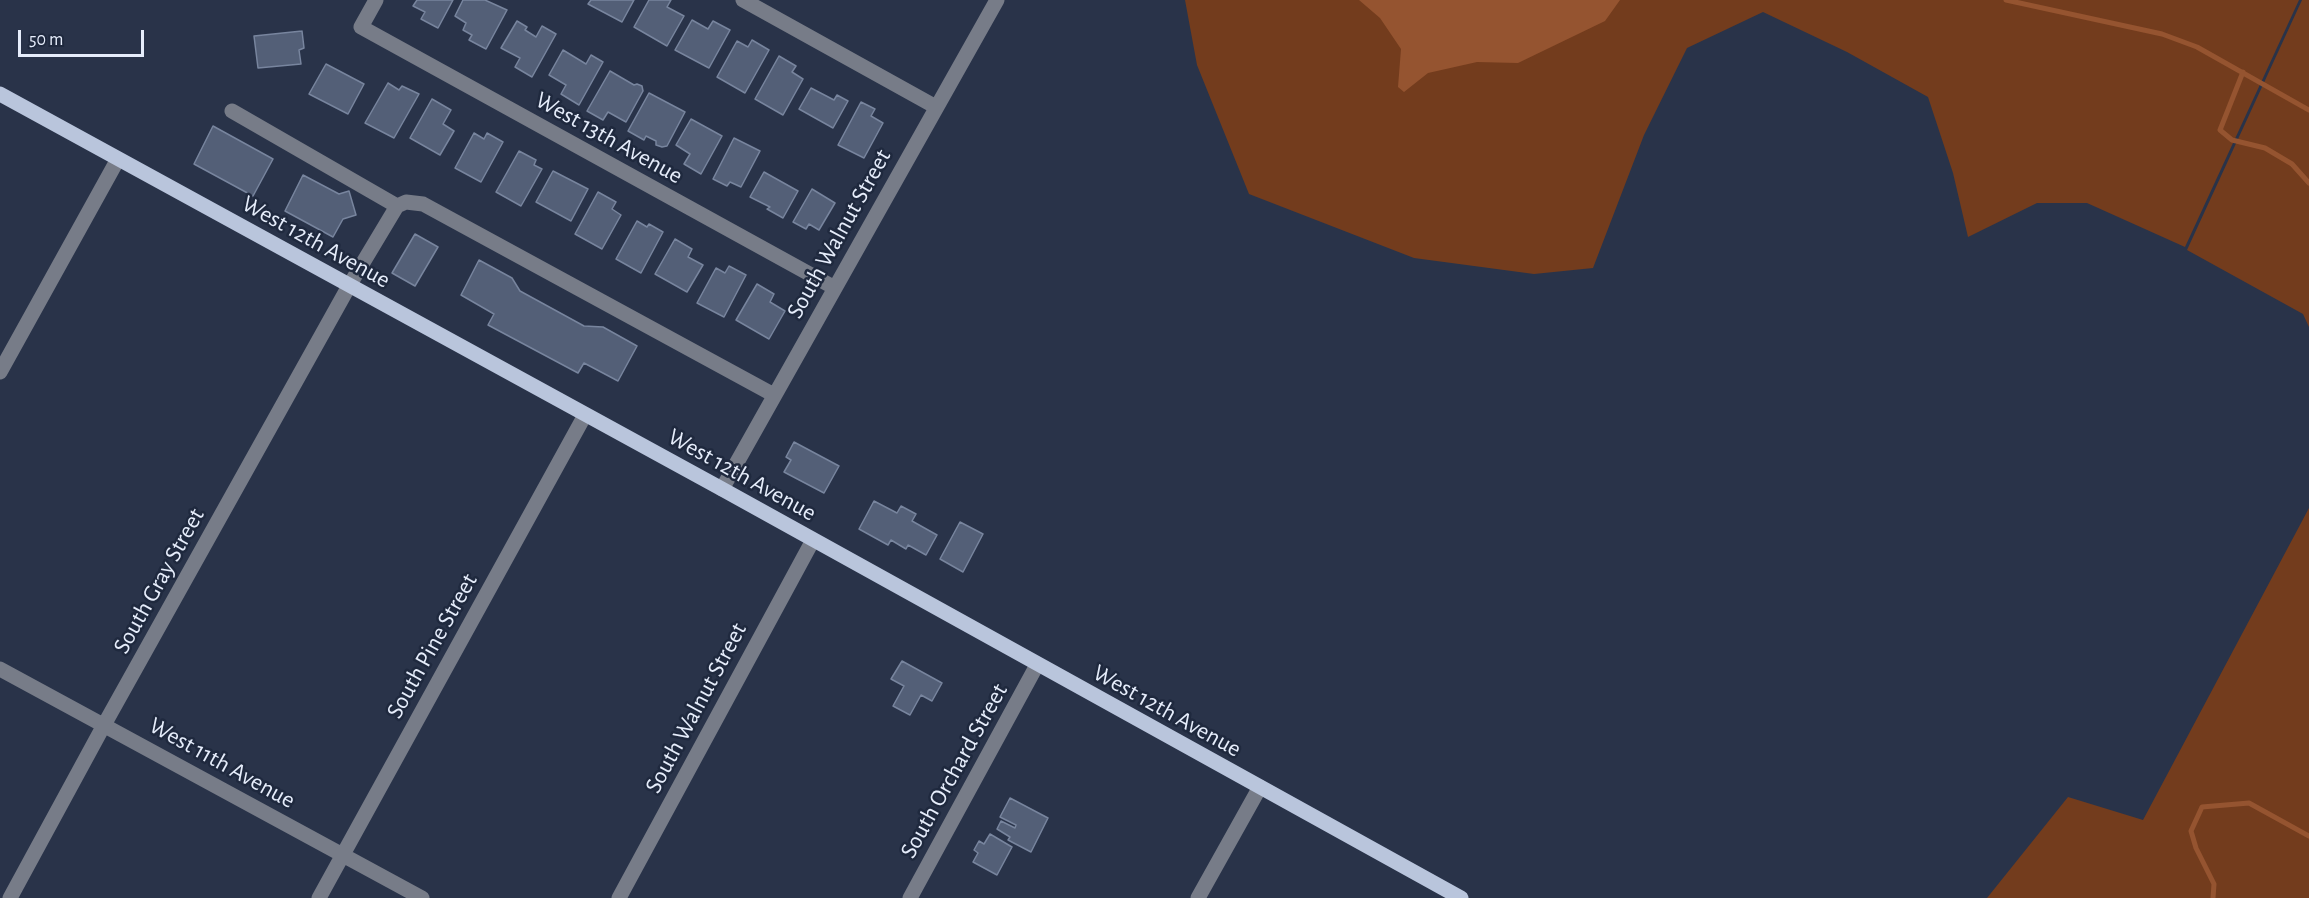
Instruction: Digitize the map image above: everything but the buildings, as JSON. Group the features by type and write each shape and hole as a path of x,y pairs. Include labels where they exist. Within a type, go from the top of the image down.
{"main road":[{"name":"West 12th Avenue","path":"0,94 722,489 1461,898"}],"street":[{"name":"West 13th Avenue","path":"376,0 361,27 835,288"},
{"path":"743,0 936,107"},
{"name":"South Walnut Street","path":"722,489 997,0"},
{"path":"232,111 397,206 406,202 423,204 774,395"},
{"path":"0,372 118,159"},
{"name":"South Gray Street","path":"10,898 104,725 397,206"},
{"name":"South Pine Street","path":"319,898 585,415"},
{"name":"South Walnut Street","path":"619,898 813,540"},
{"name":"South Orchard Street","path":"909,898 1037,665"},
{"name":"West 11th Avenue","path":"0,669 422,898"},
{"path":"1198,898 1260,787"}],"shaded area":[{"path":"1185,0 2299,0 2185,247 2087,203 2037,203 1968,237 1953,173 1928,97 1847,52 1763,12 1687,48 1644,135 1593,268 1534,274 1414,258 1249,194 1197,65"},
{"path":"1359,0 1620,0 1605,21 1518,63 1477,62 1428,73 1404,92 1398,87 1401,49 1380,18"},
{"path":"2302,0 2309,0 2309,327 2303,314 2187,250"},
{"path":"2309,508 2309,898 1987,898 2068,797 2143,820"}],"waterway":[{"path":"2006,0 2162,34 2197,47 2309,110"},
{"path":"2243,72 2220,130 2232,140 2265,148 2292,164 2309,183"},
{"path":"2213,898 2214,884 2196,848 2191,831 2202,807 2249,803 2309,836"}]}
